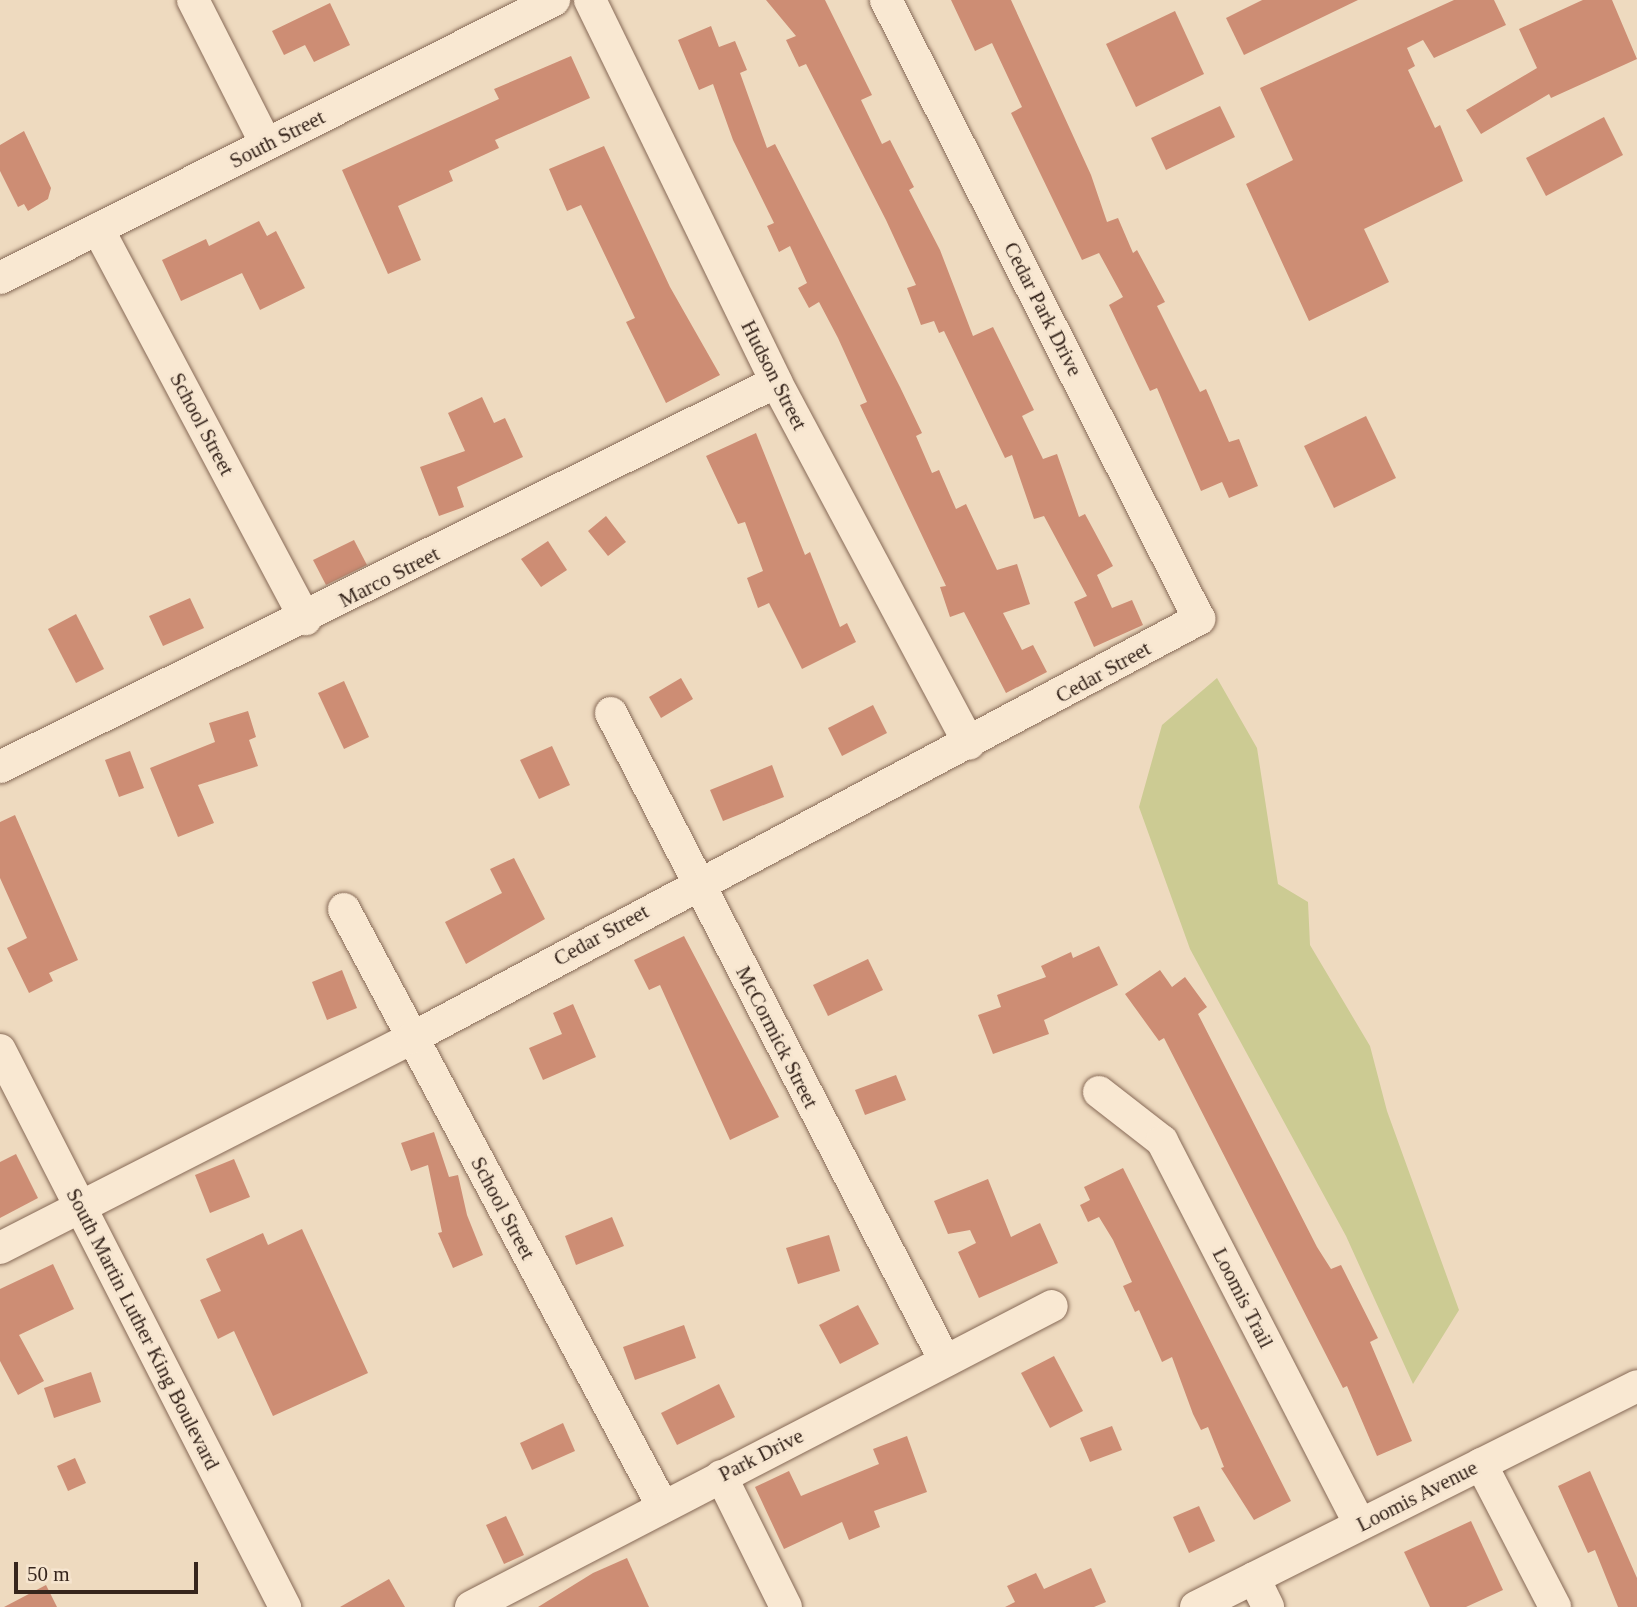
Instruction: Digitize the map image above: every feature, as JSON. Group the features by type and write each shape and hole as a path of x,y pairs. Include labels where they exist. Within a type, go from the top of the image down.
{"street":[{"path":"193,0 266,144"},
{"name":"South Street","path":"0,278 554,0"},
{"name":"Hudson Street","path":"590,0 776,382 969,744"},
{"name":"Cedar Park Drive","path":"886,0 1199,619"},
{"name":"School Street","path":"98,229 305,619"},
{"name":"Marco Street","path":"0,767 305,619 776,382"},
{"name":"Cedar Street","path":"0,1248 79,1204 412,1038 697,883 969,744 1199,619"},
{"name":"McCormick Street","path":"611,713 945,1361"},
{"name":"School Street","path":"344,909 663,1507"},
{"name":"South Martin Luther King Boulevard","path":"0,1050 285,1607"},
{"name":"Loomis Trail","path":"1099,1092 1162,1142 1360,1524"},
{"name":"Park Drive","path":"471,1607 1052,1306"},
{"name":"Loomis Avenue","path":"1196,1607 1637,1385"},
{"path":"1481,1464 1555,1607"},
{"path":"721,1476 786,1607"},
{"path":"1254,1578 1268,1607"}],"shaded area":[{"path":"1217,678 1257,748 1278,884 1308,902 1310,945 1370,1046 1387,1111 1459,1310 1413,1384 1346,1236 1190,949 1139,807 1162,725"}],"building":[{"path":"766,0 825,0 872,95 861,100 882,144 890,140 914,187 909,190 940,250 973,336 993,327 1034,410 1022,416 1043,459 1057,454 1079,517 1085,514 1113,566 1097,575 1112,608 1132,600 1143,625 1094,647 1074,602 1087,596 1044,516 1034,519 1012,455 1005,458 944,331 939,333 934,321 921,325 907,288 916,285 886,220 806,64 799,67 786,40 796,36"},
{"path":"951,0 1011,0 1091,175 1107,222 1118,218 1133,253 1137,250 1165,302 1157,306 1200,392 1206,389 1229,442 1239,439 1258,486 1229,498 1222,482 1201,491 1157,388 1150,391 1109,305 1123,297 1099,253 1082,260 1011,113 1022,107 992,43 975,51"},
{"path":"1262,0 1358,0 1244,55 1226,18"},
{"path":"1454,0 1494,0 1506,25 1434,58 1423,40 1407,48 1415,66 1408,70 1435,128 1440,125 1463,181 1364,229 1389,282 1309,321 1246,184 1293,160 1260,88"},
{"path":"1583,0 1612,0 1637,59 1551,98 1549,94 1481,134 1466,110 1537,68 1519,29"},
{"path":"330,3 350,45 314,62 305,45 284,55 272,31"},
{"path":"1175,11 1204,74 1136,107 1106,44"},
{"path":"711,26 719,47 735,41 747,70 740,73 767,148 775,144 900,387 922,433 916,436 932,473 939,470 956,509 966,504 997,570 1017,564 1030,604 1003,613 1022,650 1033,645 1047,672 1006,693 964,612 950,617 940,587 946,586 860,405 867,402 838,338 819,302 809,308 798,288 807,283 790,246 779,252 767,226 774,223 733,140 713,84 699,90 678,40"},
{"path":"571,56 590,98 495,140 499,148 449,171 453,181 398,206 421,260 388,274 342,170 499,99 494,89"},
{"path":"1220,106 1235,137 1166,170 1151,138"},
{"path":"1604,117 1623,155 1546,196 1526,158"},
{"path":"24,131 51,188 48,199 28,211 24,204 18,207 0,171 0,145"},
{"path":"604,146 670,287 720,375 666,403 626,322 635,318 581,205 567,211 549,169"},
{"path":"259,221 267,236 276,231 305,288 260,310 242,273 181,301 162,260 206,239 209,246"},
{"path":"482,397 494,423 505,418 523,457 457,487 464,507 439,516 420,467 465,451 448,413"},
{"path":"1366,416 1396,478 1334,508 1304,446"},
{"path":"756,433 805,555 810,552 840,627 847,623 856,642 802,669 769,603 758,608 747,578 763,571 745,522 738,524 706,456"},
{"path":"606,516 626,542 608,556 588,531"},
{"path":"354,540 367,565 326,585 313,560"},
{"path":"548,541 567,570 541,587 521,559"},
{"path":"190,598 204,628 163,646 149,616"},
{"path":"76,614 104,669 76,683 48,629"},
{"path":"681,678 693,699 661,718 649,697"},
{"path":"344,681 369,737 344,749 318,693"},
{"path":"873,705 887,733 842,756 828,728"},
{"path":"248,711 256,737 249,740 258,766 198,785 214,823 178,837 150,768 215,742 209,723"},
{"path":"552,746 570,785 539,799 520,760"},
{"path":"130,751 144,788 119,797 105,760"},
{"path":"772,765 784,797 723,821 710,790"},
{"path":"15,815 78,960 49,973 53,981 29,993 7,948 27,938 0,878 0,822"},
{"path":"514,858 545,919 466,964 445,922 502,893 490,869"},
{"path":"684,936 779,1117 730,1140 660,985 649,990 634,960"},
{"path":"1099,946 1118,985 1044,1020 1049,1034 993,1054 978,1015 1001,1007 997,995 1046,977 1041,966 1071,952 1073,958"},
{"path":"868,959 883,990 828,1016 813,985"},
{"path":"342,970 357,1008 327,1020 312,982"},
{"path":"1160,970 1172,987 1185,977 1207,1007 1198,1014 1317,1247 1331,1269 1341,1265 1378,1338 1370,1342 1412,1441 1377,1456 1347,1386 1343,1388 1164,1038 1159,1041 1125,994"},
{"path":"573,1004 596,1057 543,1080 529,1048 562,1034 553,1013"},
{"path":"896,1075 906,1100 865,1115 855,1090"},
{"path":"434,1132 449,1177 458,1175 467,1215 483,1255 453,1268 438,1233 442,1232 428,1165 411,1171 401,1143"},
{"path":"16,1154 38,1198 0,1218 0,1162"},
{"path":"234,1159 250,1197 210,1213 195,1175"},
{"path":"1123,1168 1291,1501 1254,1520 1221,1468 1224,1467 1208,1427 1201,1430 1172,1357 1162,1362 1139,1310 1135,1312 1123,1286 1132,1282 1113,1240 1099,1217 1088,1222 1080,1205 1090,1200 1084,1187"},
{"path":"988,1179 1011,1237 1040,1223 1058,1263 979,1298 958,1252 976,1243 970,1230 948,1234 934,1201"},
{"path":"612,1217 624,1246 576,1265 565,1236"},
{"path":"302,1229 368,1373 273,1416 234,1331 218,1339 200,1300 221,1291 206,1259 263,1233 268,1245"},
{"path":"829,1235 840,1271 798,1284 786,1248"},
{"path":"53,1264 74,1309 19,1335 44,1381 18,1395 0,1361 0,1289"},
{"path":"858,1305 879,1344 840,1364 819,1325"},
{"path":"684,1325 696,1358 635,1380 623,1347"},
{"path":"1054,1356 1083,1411 1050,1428 1021,1373"},
{"path":"91,1372 101,1402 54,1418 44,1388"},
{"path":"719,1384 735,1417 677,1445 661,1413"},
{"path":"563,1423 575,1451 532,1470 520,1443"},
{"path":"1112,1426 1122,1450 1090,1462 1080,1438"},
{"path":"907,1436 927,1492 874,1511 880,1527 849,1540 842,1522 784,1549 755,1487 789,1471 801,1496 879,1464 873,1449"},
{"path":"75,1458 86,1483 68,1491 57,1466"},
{"path":"1590,1471 1637,1578 1637,1607 1618,1607 1595,1550 1588,1553 1558,1486"},
{"path":"1199,1506 1215,1541 1189,1553 1173,1517"},
{"path":"506,1516 524,1555 504,1564 486,1525"},
{"path":"1471,1521 1503,1590 1466,1607 1430,1607 1404,1552"},
{"path":"627,1558 649,1607 538,1607 593,1573"},
{"path":"1091,1568 1106,1602 1094,1607 1005,1607 1015,1602 1007,1586 1036,1573 1044,1589"},
{"path":"389,1579 405,1607 340,1607"},
{"path":"46,1585 57,1607 4,1607"}]}
